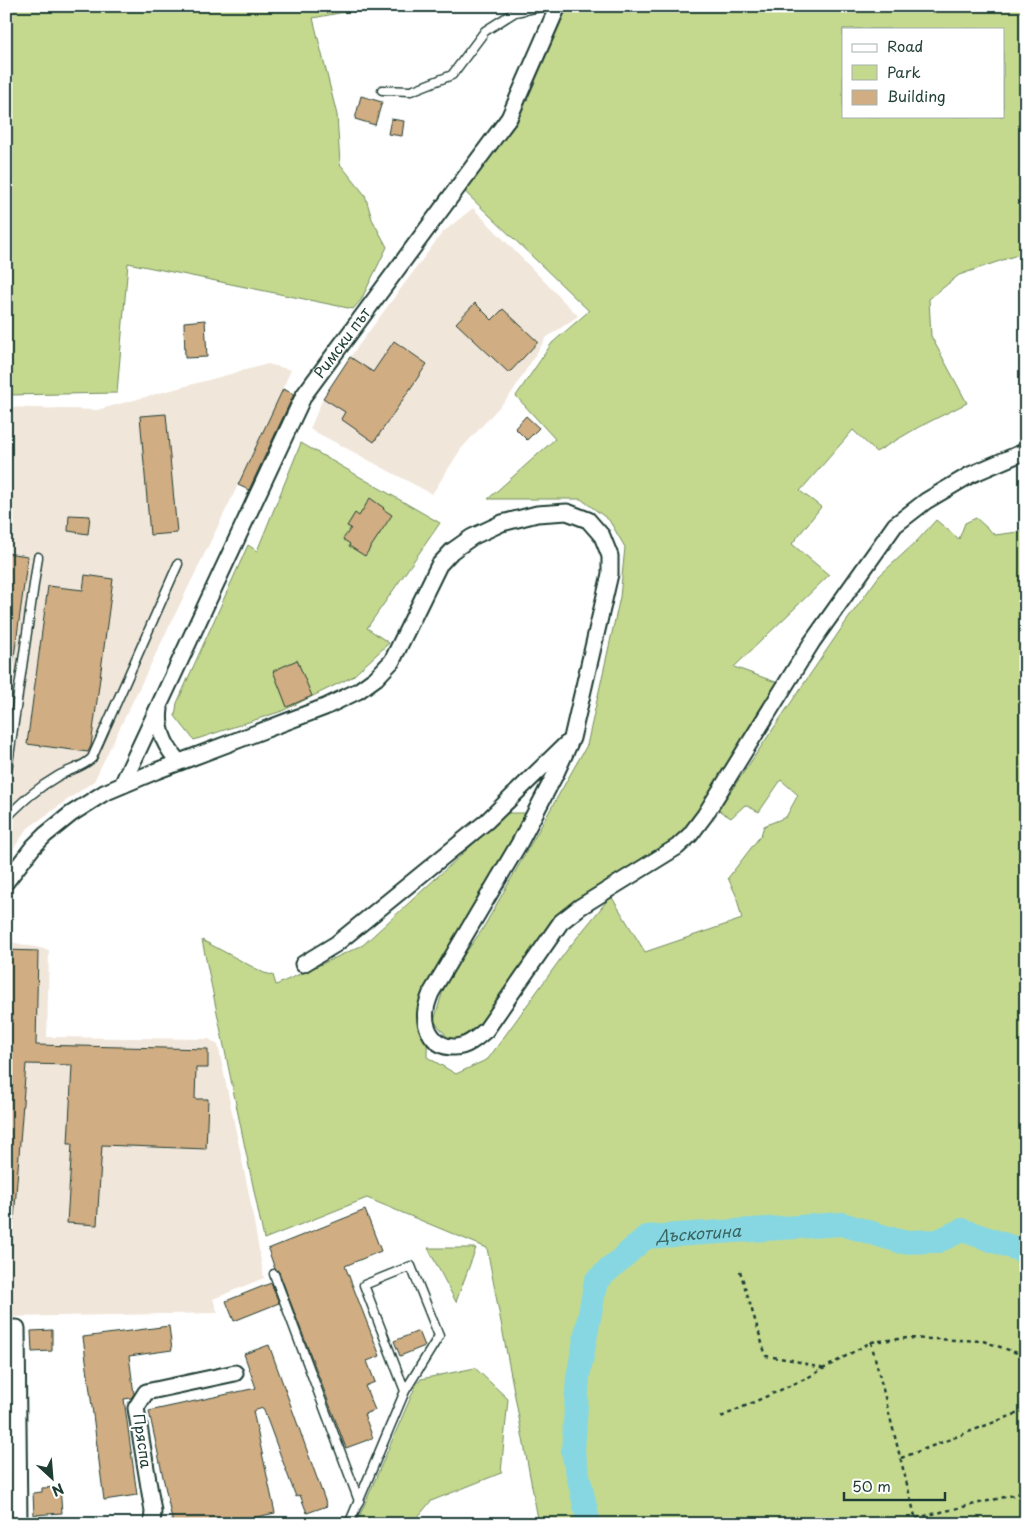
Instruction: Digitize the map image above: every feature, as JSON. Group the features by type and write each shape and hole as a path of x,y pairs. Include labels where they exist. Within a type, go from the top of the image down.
{"street":[{"name":"Римски път","path":"122,785 304,395 509,118 558,6"},
{"path":"6,882 33,847 58,824 88,803 122,785 325,707 358,692 376,678 392,661 439,565 452,551 472,537 502,523 537,514 567,512 588,520 602,536 610,556 610,574 572,738 520,842 431,993 426,1009 426,1025 431,1037 442,1045 456,1047 474,1040 486,1030 561,922 580,907 677,847 690,835 705,815 812,642 895,525 926,501 970,475 1026,451"},
{"name":"Римски път","path":"161,701 159,722 161,733 168,750 179,762"},
{"path":"303,964 336,944 487,820 572,738"},
{"path":"11,1328 19,1524"},
{"name":"Пряспа","path":"152,1524 153,1512 136,1408 146,1392 234,1374"}],"lane":[{"path":"382,90 411,91 452,76 485,31 515,12 546,6"},
{"path":"6,776 38,557"},
{"path":"6,818 35,790 60,775 85,765 92,758 178,564"},
{"path":"349,1524 405,1391 439,1336 411,1266 364,1285 405,1391"},
{"path":"274,1274 359,1501"}],"path":[{"path":"740,1271 766,1356 824,1368"},
{"path":"721,1417 807,1378 871,1342 907,1338 983,1341 1026,1356"},
{"path":"871,1342 917,1524"},
{"path":"901,1458 1026,1410"},
{"path":"916,1518 1026,1492"}],"shaded area":[{"path":"473,208 578,316 546,338 511,394 461,449 432,494 310,429 323,398 350,357 442,233"},
{"path":"268,364 291,370 238,485 94,781 28,828 6,859 6,407 97,410"},
{"path":"6,941 49,950 47,1037 209,1039 218,1045 249,1194 264,1278 213,1299 218,1313 6,1317"}],"green space":[{"path":"6,6 376,6 313,18 337,115 340,164 365,195 372,219 387,247 361,300 353,309 128,263 117,393 6,395"},
{"path":"568,6 1026,6 1026,252 959,275 929,299 931,336 967,403 917,428 876,452 853,430 800,491 821,507 792,544 829,575 734,667 784,685 712,802 673,845 585,897 547,927 474,1034 450,1040 434,1021 446,980 482,930 587,745 620,597 625,547 609,520 581,499 488,499 555,439 516,396 552,343 589,311 463,190 517,123"},
{"path":"301,443 440,523 367,628 389,643 352,677 282,711 194,740 175,716 177,703 248,545 257,551"},
{"path":"976,518 995,535 1026,531 1026,1524 539,1524 487,1248 367,1198 264,1239 202,940 264,973 273,975 276,985 363,945 507,813 533,813 428,1002 427,1057 456,1074 488,1059 567,950 611,896 645,952 742,919 736,895 728,878 761,835 764,826 786,817 798,795 781,780 759,812 745,805 731,818 718,810 879,576 916,542 936,520 959,539 965,523"},
{"path":"428,1248 476,1248 456,1302"},
{"path":"475,1368 508,1399 501,1473 431,1501 412,1524 356,1524 416,1385 421,1379"}],"building":[{"path":"361,96 382,102 375,125 355,119"},
{"path":"391,119 404,121 402,136 388,134"},
{"path":"475,303 492,320 503,309 538,342 509,373 456,323"},
{"path":"205,320 207,357 185,358 184,322"},
{"path":"394,341 427,364 374,442 341,419 345,412 323,398 350,357 373,372"},
{"path":"283,389 294,394 249,490 238,485"},
{"path":"166,414 177,533 150,535 140,416"},
{"path":"526,416 539,428 527,440 515,428"},
{"path":"370,498 392,515 365,556 349,546 350,544 343,539 351,528 347,526 355,513 359,516"},
{"path":"69,515 90,516 88,534 68,531"},
{"path":"6,553 28,556 13,664 6,664"},
{"path":"85,575 113,579 91,746 88,752 27,744 48,586 83,590"},
{"path":"297,660 312,696 287,707 273,671"},
{"path":"6,950 38,951 36,1045 208,1049 208,1068 196,1068 195,1099 208,1099 206,1149 102,1145 97,1225 67,1223 72,1144 68,1144 72,1065 26,1064 14,1220 6,1220"},
{"path":"365,1210 381,1251 345,1266 380,1356 367,1361 375,1382 365,1386 375,1410 364,1414 373,1438 346,1448 279,1272 275,1269 268,1249"},
{"path":"271,1283 279,1303 234,1321 226,1301"},
{"path":"169,1326 172,1350 129,1356 134,1394 131,1398 124,1399 137,1495 104,1500 83,1337"},
{"path":"52,1330 52,1351 32,1352 31,1331"},
{"path":"419,1331 425,1346 400,1356 394,1341"},
{"path":"269,1345 327,1506 307,1513 300,1495 296,1497 263,1408 253,1411 275,1513 224,1524 173,1524 149,1411 256,1388 244,1354"},
{"path":"60,1487 62,1513 34,1515 33,1493 42,1492 42,1488"}],"waterway":[{"name":"Дъскотина","path":"589,1524 573,1452 578,1377 596,1281 646,1237 842,1224 902,1242 938,1241 962,1230 1026,1252"}]}
